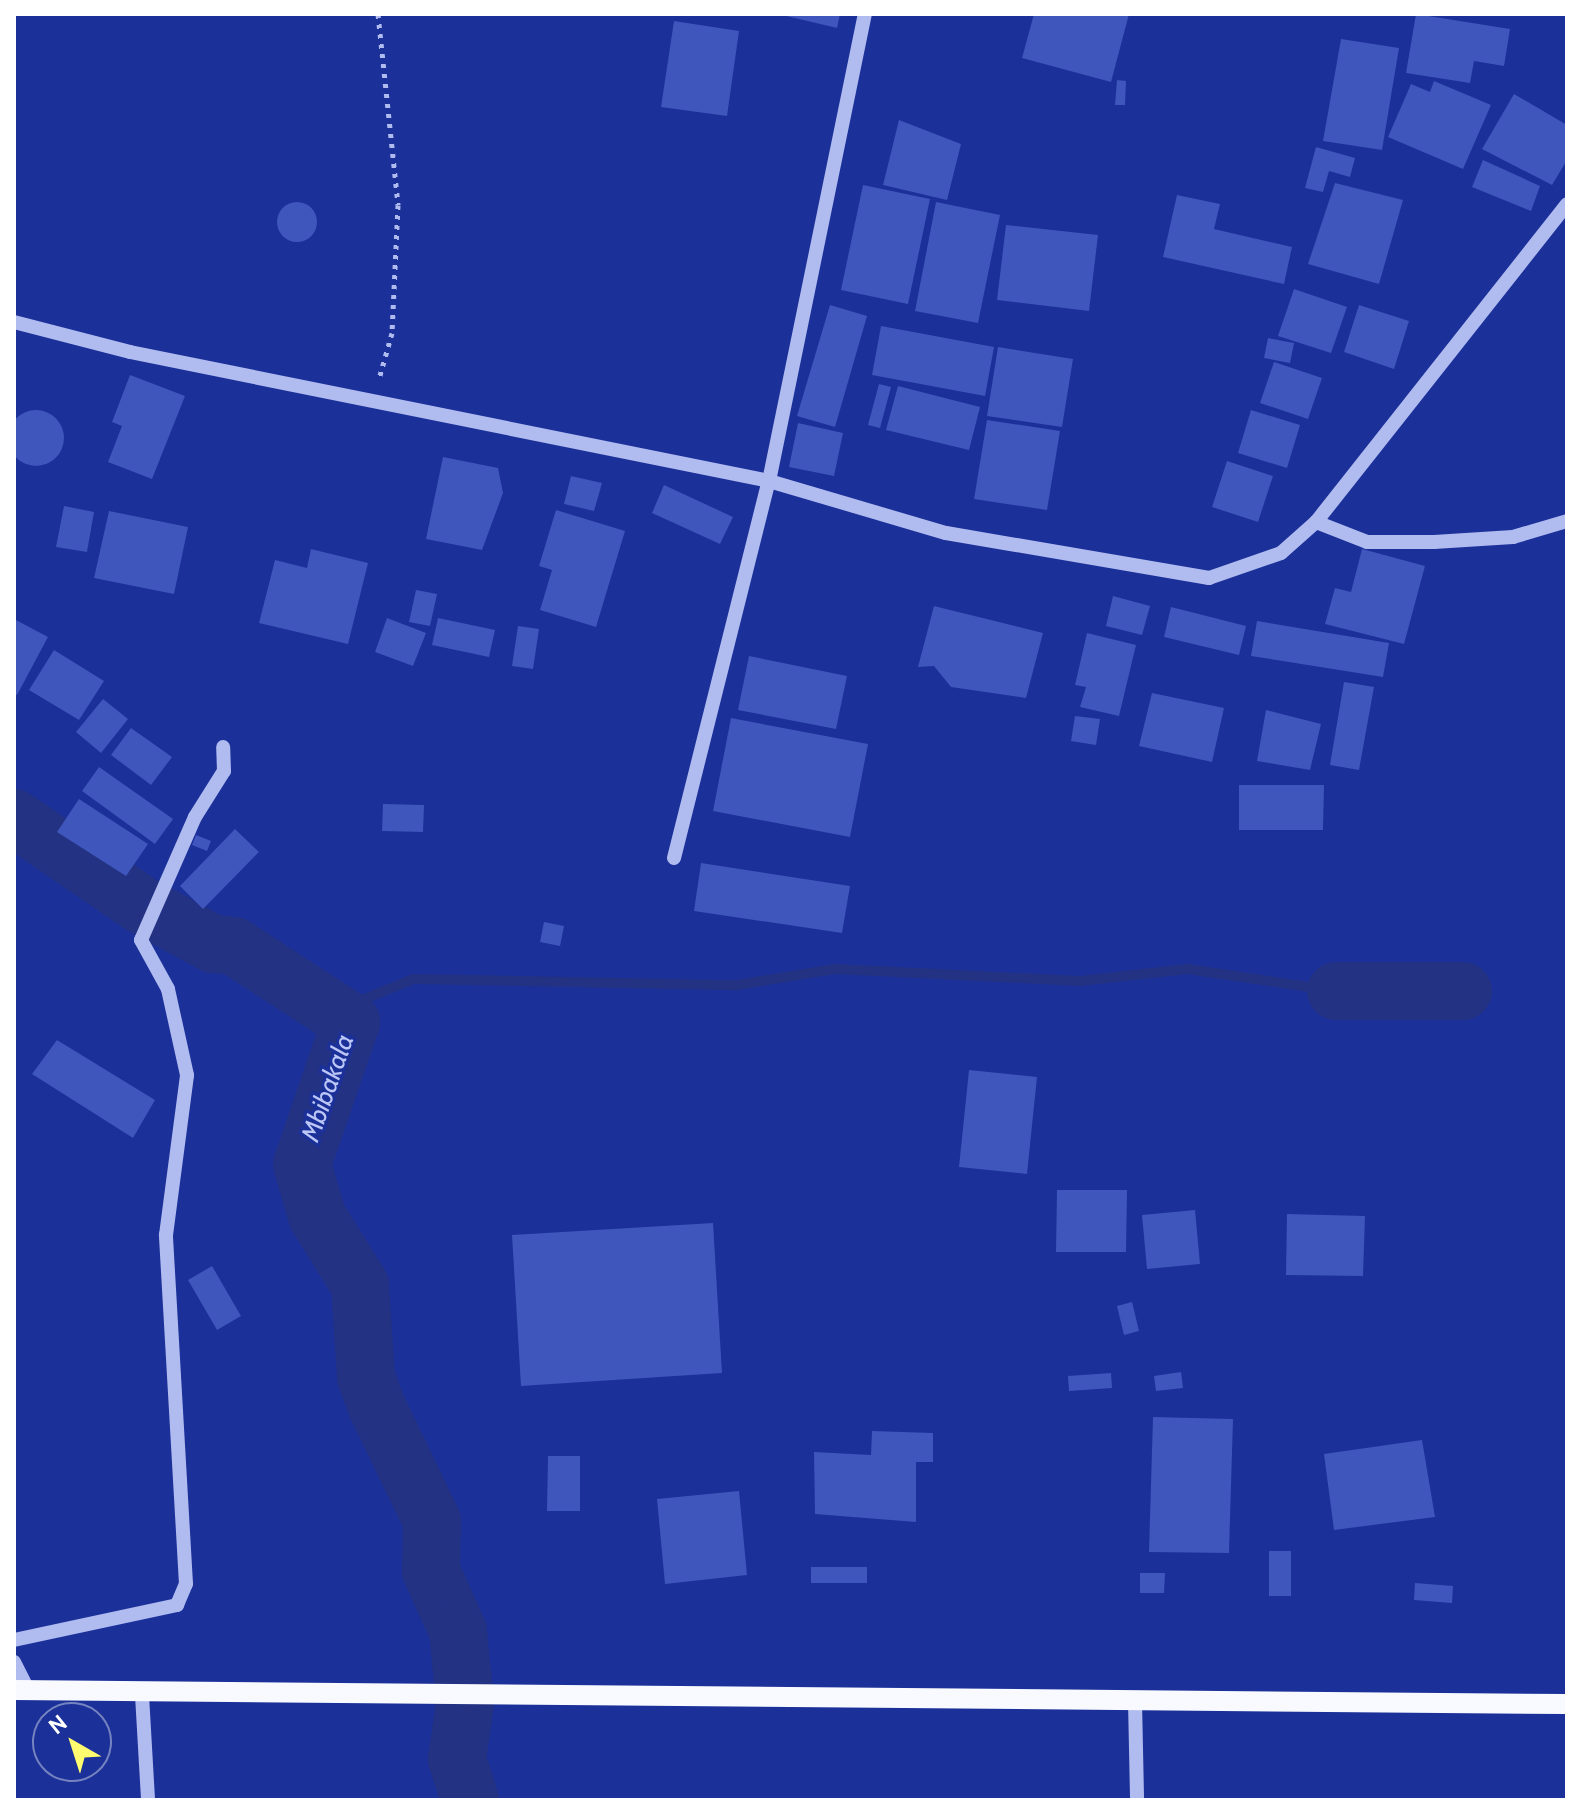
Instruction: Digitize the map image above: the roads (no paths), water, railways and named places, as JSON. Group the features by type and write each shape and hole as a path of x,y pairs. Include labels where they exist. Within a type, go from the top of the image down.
{"main road":[{"path":"21,1690 142,1695 479,1699 1567,1704"}],"street":[{"path":"674,858 769,481 865,14"},
{"path":"14,322 370,402 769,481 946,533 1209,578 1281,553 1316,522 1567,204"},
{"path":"1316,522 1367,542 1434,542 1513,537 1567,521"},
{"path":"14,1640 177,1605 186,1584 166,1235 187,1075 168,989 141,940 195,817 224,771 223,747"},
{"path":"14,1662 21,1690"},
{"path":"142,1695 148,1800"},
{"path":"1135,1701 1137,1800"}],"waterway":[{"name":"Mbibakala","path":"14,818 140,904 213,944 234,946 351,1022 302,1164 317,1216 360,1285 366,1377 377,1407 432,1521 431,1571 458,1631 465,1704 457,1759 470,1800"},
{"path":"340,1009 413,979 737,985 835,969 1080,981 1187,969 1336,991"},
{"path":"1336,991 1463,991"}]}
